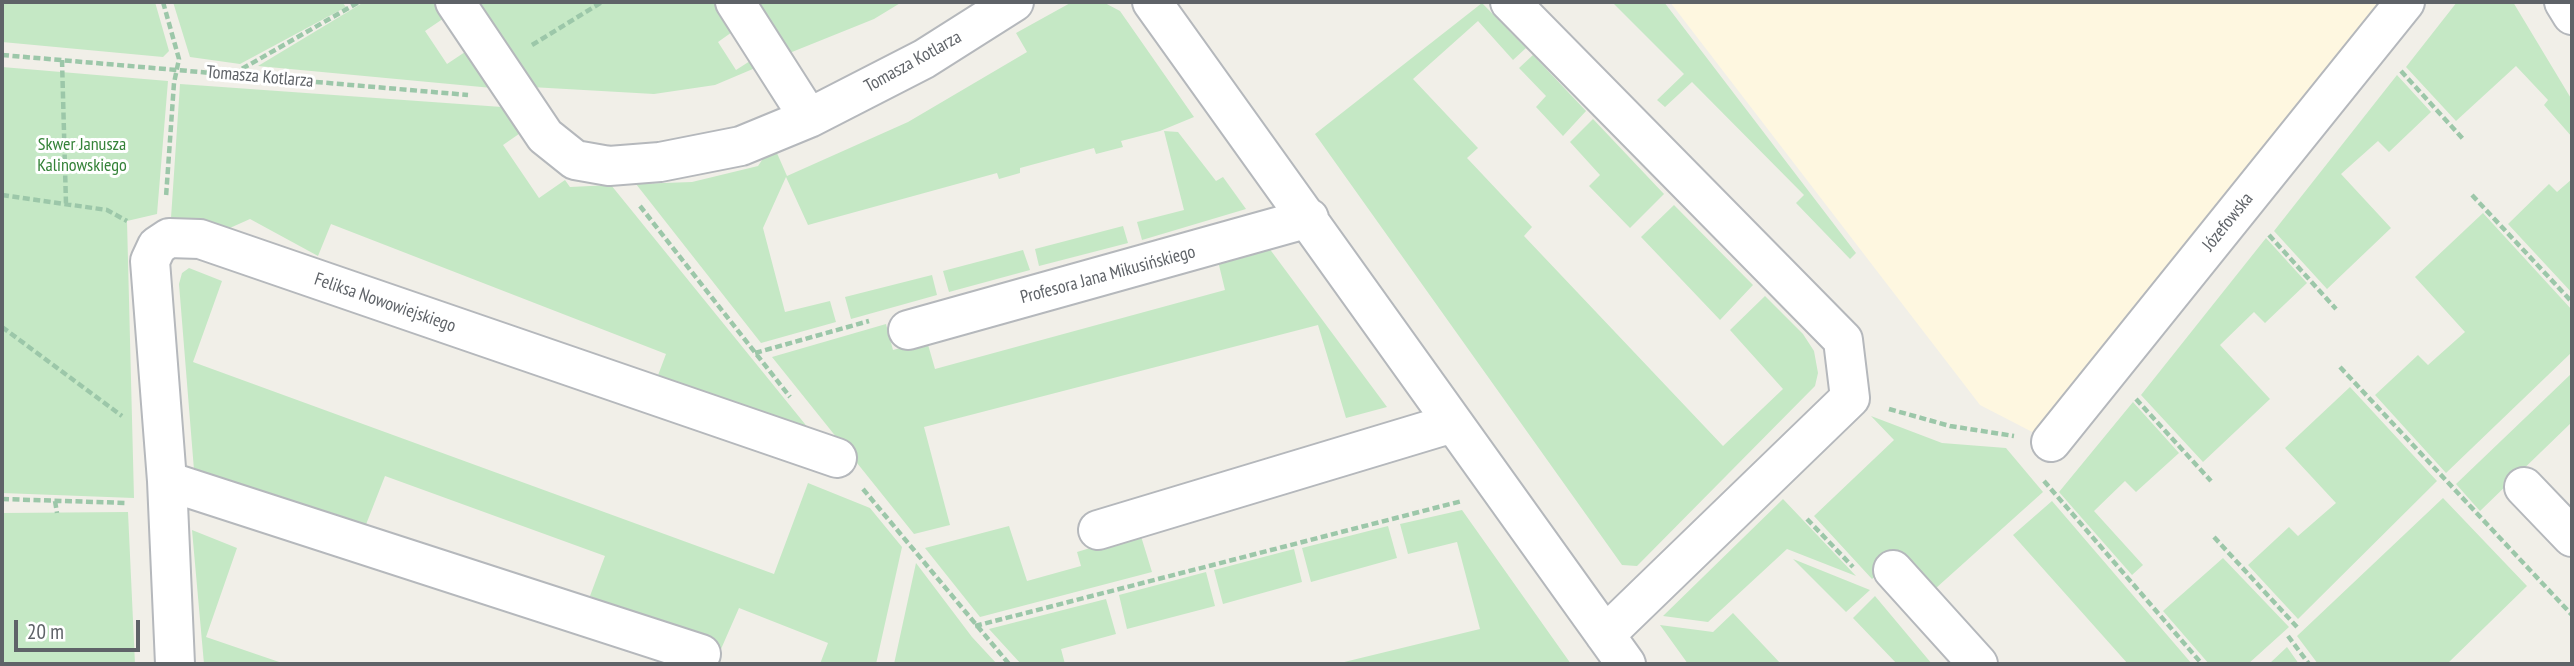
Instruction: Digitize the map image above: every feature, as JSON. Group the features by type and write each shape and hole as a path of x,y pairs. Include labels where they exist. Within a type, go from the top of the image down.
{"street":[{"name":"Tomasza Kotlarza","path":"455,2 545,136 575,160 609,166 660,162 741,146 809,118 924,59 1014,2"},
{"path":"735,2 809,118"},
{"path":"1152,2 1616,649 1850,398 1843,340 1510,2"},
{"name":"Józefowska","path":"2051,442 2405,2"},
{"path":"2564,2 2572,15"},
{"name":"Profesora Jana Mikusińskiego","path":"908,330 1309,218"},
{"name":"Feliksa Nowowiejskiego","path":"163,242 169,237 200,239 837,458"},
{"path":"163,242 150,261 167,481 175,664"},
{"path":"1098,530 1453,423"},
{"path":"167,481 701,654"},
{"path":"2524,487 2572,537"},
{"path":"1893,570 1978,664"}],"path":[{"path":"2,195 107,209 163,242 179,59 163,2"},
{"path":"233,75 359,2"},
{"path":"571,21 602,2"},
{"name":"Tomasza Kotlarza","path":"2,55 519,98"},
{"path":"62,61 66,204"},
{"path":"2397,66 2464,140"},
{"path":"2472,195 2572,302"},
{"path":"2265,231 2336,309"},
{"path":"2,327 125,418"},
{"path":"755,354 807,338"},
{"path":"2340,367 2572,615"},
{"path":"2133,396 2211,481"},
{"path":"1950,426 2010,436"},
{"path":"2054,494 2202,664"},
{"path":"2,499 137,504"},
{"path":"975,626 1466,500"},
{"path":"55,501 57,513"},
{"path":"1807,519 1854,568"},
{"path":"2214,537 2297,627"},
{"path":"2288,636 2309,664"}],"shaded area":[{"path":"1670,2 2388,2 2042,437 1980,405"}],"green space":[{"path":"2,2 155,2 169,51 163,57 2,42"},
{"path":"173,2 342,2 346,7 240,64 190,57"},
{"path":"364,2 446,2 453,12 425,31 447,64 474,46 503,89 258,66"},
{"path":"472,2 727,2 742,25 718,42 736,70 761,54 767,63 715,85 654,94 531,87"},
{"path":"746,2 902,2 874,19 782,56"},
{"path":"1072,2 1103,2 1120,11 1194,117 1160,131 1121,141 1123,147 1096,154 1094,148 1020,168 1020,173 999,179 997,173 808,225 786,177 763,228 785,312 830,301 836,322 761,343 636,184 692,182 758,166 773,144 787,176 908,122 1027,52 1016,33"},
{"path":"1612,2 1664,2 1856,253 1850,259 1796,203 1804,195 1692,82 1665,107 1657,100 1684,74"},
{"path":"2457,2 2513,2 2572,100 2572,137 2544,105 2548,100 2516,66 2456,121 2406,67"},
{"path":"1482,3 1526,48 1513,60 1478,21 1413,79 1478,148 1467,158 1532,227 1524,236 1723,446 1783,389 1730,330 1765,296 1803,334 1814,351 1818,373 1815,386 1637,566 1622,565 1315,134"},
{"path":"1533,55 1586,111 1563,136 1536,107 1546,96 1519,68"},
{"name":"Skwer Janusza Kalinowskiego","path":"2,67 168,81 157,214 127,221 134,498 2,493"},
{"path":"2397,75 2431,112 2389,152 2378,141 2341,174 2391,228 2327,289 2274,231"},
{"path":"180,84 516,108 529,127 503,145 539,198 565,180 570,187 611,185 822,445 654,386 666,354 331,224 318,256 250,219 212,236 171,218"},
{"path":"1593,119 1664,194 1630,228 1589,186 1600,175 1570,142"},
{"path":"1164,131 1178,132 1216,181 1223,177 1246,209 1142,240 1137,222 1184,210"},
{"path":"2572,179 2572,293 2508,224 2549,184 2557,192"},
{"path":"1674,205 1753,285 1720,320 1641,237"},
{"path":"2483,213 2572,310 2572,352 2446,473 2375,395 2418,355 2428,365 2465,332 2415,277"},
{"path":"1123,226 1128,243 1039,266 1035,249"},
{"path":"2266,238 2307,283 2265,323 2254,312 2220,345 2270,399 2203,462 2141,395"},
{"path":"1266,244 1387,407 1346,418 1318,325 924,427 950,525 914,534 772,357 886,324 893,350 927,341 935,369 1225,290 1218,261"},
{"path":"1023,250 1030,270 949,292 943,271"},
{"path":"189,268 222,281 193,362 774,574 808,483 870,508 902,547 876,664 820,664 828,643 739,608 721,649 590,596 605,556 385,476 365,527 194,470 179,284 182,273"},
{"path":"932,275 937,295 851,319 845,297"},
{"path":"2572,373 2572,422 2480,511 2456,484"},
{"path":"2350,387 2437,481 2298,619 2248,565 2289,527 2298,536 2336,503 2285,448"},
{"path":"2133,402 2179,453 2136,492 2125,481 2094,511 2143,565 2132,575 2059,492"},
{"path":"1871,416 1942,443 2006,448 2043,492 1926,597 1892,561 1872,579 1814,516 1894,440"},
{"path":"2443,498 2527,586 2447,664 2318,664 2297,636"},
{"path":"1783,499 1856,576 1787,549 1708,622 1663,616"},
{"path":"2052,501 2192,664 2128,664 2013,535"},
{"path":"1462,510 1571,664 1336,664 1480,629 1457,542 1408,554 1400,524"},
{"path":"128,512 135,664 2,664 2,513"},
{"path":"1009,526 1027,581 1081,566 1077,552 1140,533 1152,572 980,617 925,548"},
{"path":"1388,526 1397,558 1311,582 1302,548"},
{"path":"192,530 237,548 206,637 285,664 204,664"},
{"path":"1294,549 1302,582 1223,604 1214,570"},
{"path":"2223,558 2289,627 2248,664 2209,664 2163,611"},
{"path":"1793,559 1870,590 1846,612"},
{"path":"916,563 972,637 997,664 894,664"},
{"path":"1206,572 1215,606 1127,629 1119,595"},
{"path":"1875,596 1932,664 1897,664 1853,618"},
{"path":"1106,599 1116,634 1061,649 1065,664 1021,664 989,629"},
{"path":"1733,613 1781,664 1688,664 1660,625 1713,632"},
{"path":"2287,647 2299,664 2269,664"}]}
